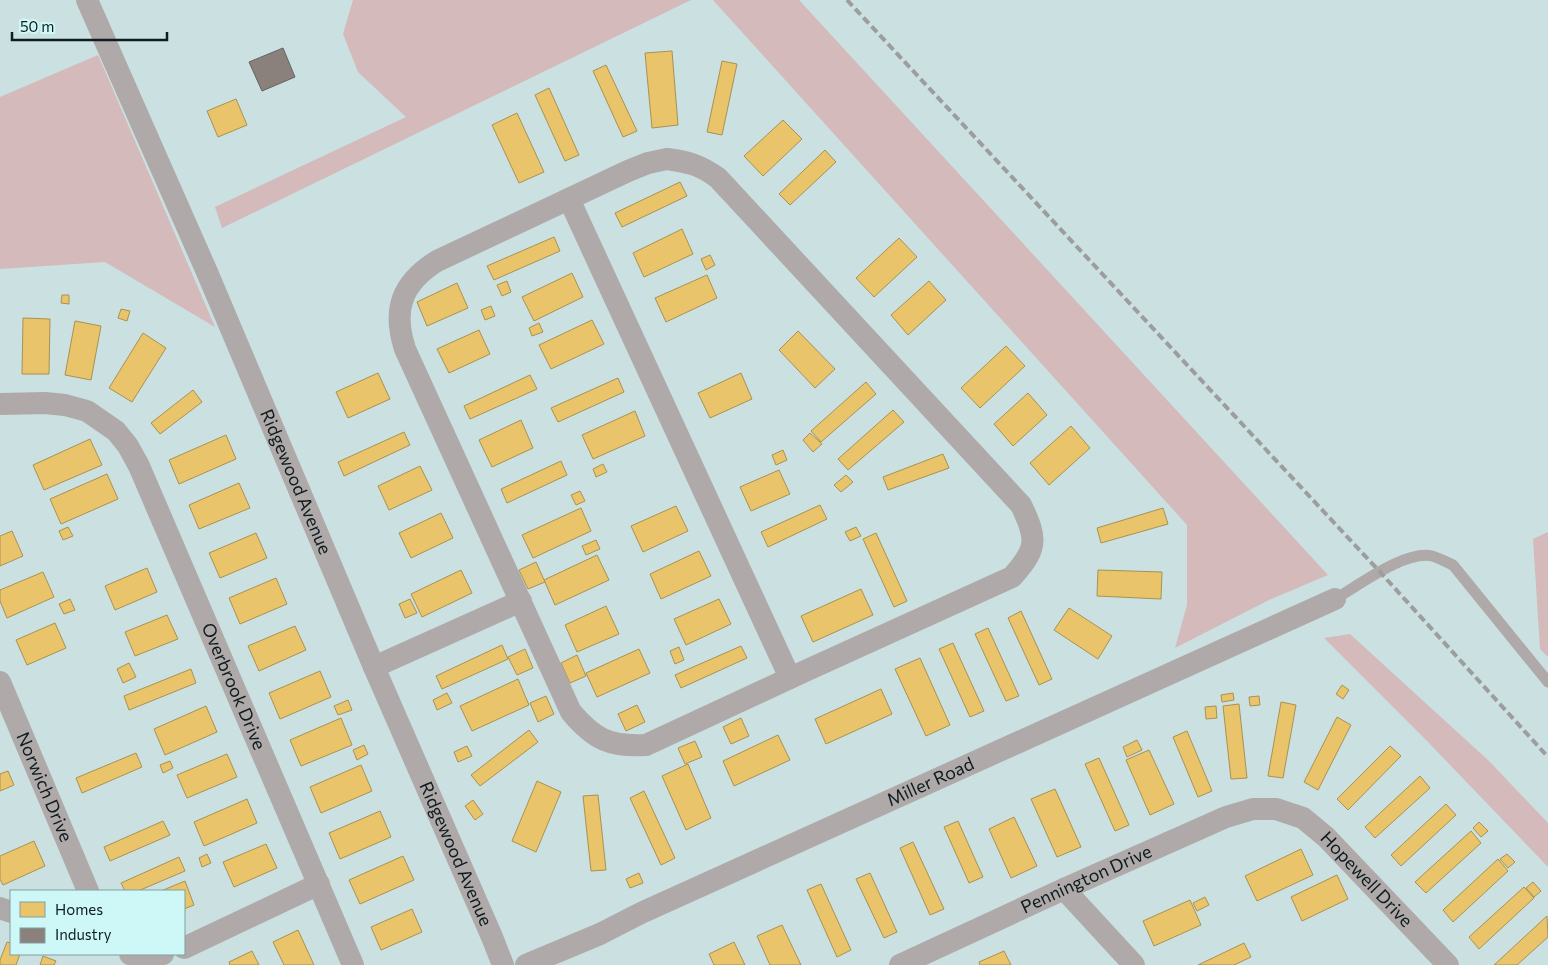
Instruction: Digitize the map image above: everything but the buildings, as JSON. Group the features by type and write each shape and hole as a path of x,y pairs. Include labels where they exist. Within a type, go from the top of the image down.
{"street":[{"name":"Ridgewood Avenue","path":"87,0 207,272 374,667 503,965"},
{"path":"667,159 688,162 705,169 718,178 1021,505 1042,547 1012,577 646,745 628,746 604,751 571,712 405,349 400,334 399,316 404,298 411,282 422,270 437,261 569,199 648,163 667,159"},
{"path":"569,199 790,678"},
{"name":"Overbrook Drive","path":"0,404 45,403 65,405 87,411 116,431 128,446 353,965"},
{"name":"Miller Road","path":"526,965 600,934 650,909 1335,600"},
{"path":"374,667 521,601"},
{"name":"Norwich Drive","path":"0,682 88,890"},
{"name":"Pennington Drive","path":"900,965 1226,817 1253,809 1276,809"},
{"name":"Hopewell Drive","path":"1276,809 1303,818 1326,837 1448,965"},
{"path":"185,948 319,884"},
{"path":"1064,889 1134,965"},
{"path":"142,955 159,955"}],"lane":[{"path":"1335,600 1391,565 1406,558 1431,556 1453,565 1548,682"}],"shaded area":[{"path":"353,0 691,0 222,228 215,207 406,117 358,72 343,34"},
{"path":"713,0 799,0 1328,575 1269,600 1175,648 1187,605 1187,525"},
{"path":"98,55 215,327 105,262 0,269 0,97"},
{"path":"1548,532 1548,657 1540,649 1533,539"},
{"path":"1350,634 1489,761 1548,823 1548,867 1428,742 1324,638"}],"railway":[{"path":"847,0 1380,572 1548,757"}]}
